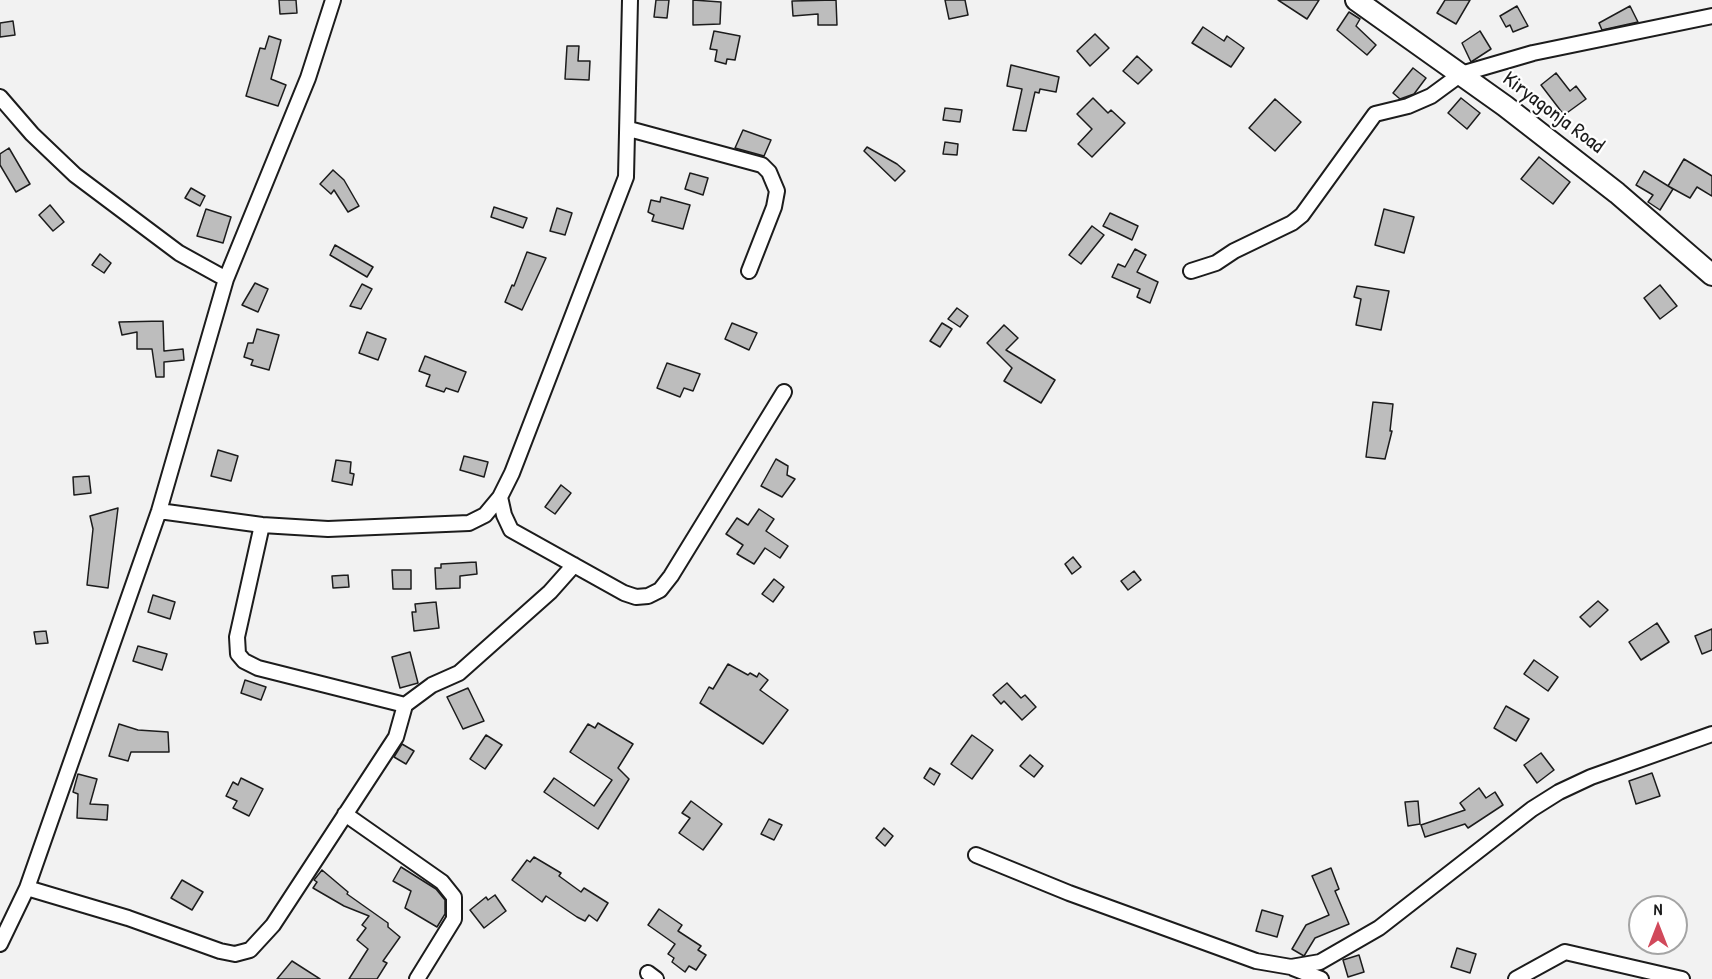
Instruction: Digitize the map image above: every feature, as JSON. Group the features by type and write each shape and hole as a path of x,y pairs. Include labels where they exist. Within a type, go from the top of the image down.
{"street":[{"path":"0,943 27,888 159,511 226,279 308,78 333,0"},
{"path":"159,511 262,525 328,529 469,523 485,515 500,497 512,473 613,216 626,177 629,129 630,0"},
{"name":"Kiryagonja Road","path":"1356,0 1461,74 1617,193 1712,275"},
{"path":"1191,271 1216,263 1234,251 1292,223 1302,215 1334,174 1354,140 1375,114 1408,106 1431,96 1461,74 1533,53 1712,16"},
{"path":"0,98 32,134 75,175 179,253 226,279"},
{"path":"629,129 762,165 770,172 777,191 774,207 749,271"},
{"path":"500,497 504,515 511,530 636,597 648,596 660,590 784,392"},
{"path":"262,525 237,637 238,654 244,661 258,668 405,705"},
{"path":"27,888 235,954 250,950 273,926 396,737 405,705 432,685 459,672 550,592 574,565"},
{"path":"1291,967 1320,962 1378,928 1532,809 1559,792 1591,777 1712,734"},
{"path":"345,814 442,882 454,897 454,919 417,979"},
{"path":"976,855 1069,893 1256,961 1291,967 1321,979"},
{"path":"1516,979 1565,952 1682,979"}],"building":[{"path":"279,0 296,0 297,13 280,14"},
{"path":"656,0 669,0 667,18 654,17"},
{"path":"693,0 721,2 720,24 693,25"},
{"path":"836,0 837,25 818,25 818,14 793,16 792,1"},
{"path":"945,0 965,0 968,15 949,19"},
{"path":"1278,0 1319,0 1307,19"},
{"path":"1445,0 1470,0 1456,24 1437,13"},
{"path":"1517,6 1528,26 1513,32 1510,25 1506,27 1500,16"},
{"path":"1630,6 1638,22 1602,30 1599,23"},
{"path":"1349,12 1360,19 1356,26 1376,45 1367,55 1337,30"},
{"path":"13,21 15,35 0,37 0,23"},
{"path":"1203,27 1224,41 1227,36 1244,48 1231,67 1192,43"},
{"path":"714,31 740,36 735,60 727,59 726,64 715,61 717,50 710,49"},
{"path":"1480,31 1491,49 1471,62 1462,43"},
{"path":"1095,34 1109,48 1090,66 1077,51"},
{"path":"269,36 281,40 271,79 286,85 278,106 246,96 260,48 265,49"},
{"path":"567,46 579,46 578,61 590,61 589,80 565,79"},
{"path":"1137,56 1152,70 1138,84 1123,71"},
{"path":"1011,65 1059,77 1056,92 1040,89 1039,93 1035,92 1026,131 1013,130 1022,89 1007,86"},
{"path":"1413,68 1426,78 1414,94 1400,99 1393,93"},
{"path":"1556,73 1570,91 1576,86 1586,99 1564,115 1541,85"},
{"path":"1093,98 1108,113 1111,110 1125,123 1092,157 1078,144 1092,129 1077,114"},
{"path":"1461,98 1480,113 1467,129 1448,113"},
{"path":"1275,99 1301,122 1275,151 1249,128"},
{"path":"945,108 962,110 960,122 943,120"},
{"path":"743,130 771,140 764,156 735,148"},
{"path":"945,142 958,144 957,155 943,154"},
{"path":"867,147 905,171 895,181 864,151"},
{"path":"9,148 30,184 16,192 0,165 0,154"},
{"path":"1539,157 1570,182 1553,204 1521,179"},
{"path":"1684,159 1712,176 1712,196 1697,187 1690,198 1668,186"},
{"path":"333,170 344,180 359,206 348,212 334,190 331,194 320,184"},
{"path":"1644,171 1673,189 1660,210 1648,202 1653,195 1636,185"},
{"path":"690,173 708,178 703,195 685,189"},
{"path":"191,188 205,196 200,206 185,198"},
{"path":"661,197 690,205 683,229 652,221 654,215 648,212 651,200 660,202"},
{"path":"50,205 64,222 53,231 39,215"},
{"path":"494,207 527,218 523,228 491,217"},
{"path":"557,208 572,213 565,235 550,231"},
{"path":"206,209 231,217 223,243 197,236"},
{"path":"1384,209 1414,217 1404,253 1375,245"},
{"path":"1110,213 1138,226 1132,240 1103,226"},
{"path":"1092,226 1104,235 1081,264 1069,255"},
{"path":"335,245 373,267 367,277 330,255"},
{"path":"1135,249 1146,255 1137,272 1158,282 1150,303 1137,297 1140,289 1112,277 1118,264 1125,267"},
{"path":"527,252 546,258 522,310 505,302"},
{"path":"100,254 111,263 104,273 92,265"},
{"path":"255,283 268,289 258,312 242,305"},
{"path":"362,284 372,289 361,309 350,306"},
{"path":"1660,285 1677,306 1660,319 1644,298"},
{"path":"1357,286 1389,291 1381,330 1356,325 1361,299 1354,297"},
{"path":"957,308 968,316 960,327 948,319"},
{"path":"163,321 164,351 183,349 184,360 164,362 164,377 156,377 152,349 137,349 137,332 122,335 119,322"},
{"path":"732,323 757,333 749,350 725,339"},
{"path":"942,323 952,329 940,347 930,341"},
{"path":"1004,325 1018,338 1006,350 1055,380 1041,403 1004,381 1012,368 987,343"},
{"path":"257,329 279,335 269,370 251,365 253,360 244,357 248,343 253,343"},
{"path":"367,332 386,339 378,360 359,353"},
{"path":"425,356 466,372 458,392 446,388 444,392 426,386 430,375 419,371"},
{"path":"667,363 700,374 693,391 684,388 680,397 657,388"},
{"path":"1373,402 1393,404 1390,431 1392,431 1385,459 1366,457"},
{"path":"218,450 238,456 231,481 211,476"},
{"path":"464,456 488,462 484,477 460,470"},
{"path":"776,459 788,466 787,475 795,479 782,497 761,486"},
{"path":"336,460 351,462 350,473 354,474 352,485 332,481"},
{"path":"89,476 91,493 74,495 73,477"},
{"path":"561,485 571,493 555,514 545,507"},
{"path":"118,508 108,588 87,585 93,529 90,516"},
{"path":"759,509 774,519 766,531 788,546 780,558 765,548 754,564 737,554 743,545 726,534 737,518 748,525"},
{"path":"1073,557 1081,567 1072,574 1065,564"},
{"path":"476,562 477,574 460,576 460,588 436,589 435,568 441,568 441,564"},
{"path":"392,570 411,570 411,589 393,589"},
{"path":"1134,571 1141,580 1128,590 1121,581"},
{"path":"348,575 349,587 333,588 332,576"},
{"path":"774,579 784,587 773,602 762,594"},
{"path":"153,595 175,602 170,619 148,612"},
{"path":"1598,601 1608,610 1590,627 1580,617"},
{"path":"436,602 439,628 414,631 412,612 416,612 415,604"},
{"path":"1657,623 1669,642 1641,660 1629,642"},
{"path":"1712,629 1712,650 1702,654 1695,636"},
{"path":"46,631 48,643 36,644 34,632"},
{"path":"138,646 167,654 162,670 133,661"},
{"path":"410,652 418,683 400,688 392,657"},
{"path":"1534,660 1558,677 1548,691 1524,674"},
{"path":"728,664 748,675 750,673 757,677 759,673 768,680 760,690 788,710 763,744 700,703 709,687 713,689"},
{"path":"245,680 266,687 261,700 241,693"},
{"path":"1007,683 1021,698 1025,695 1036,707 1022,720 1004,701 1001,704 993,695"},
{"path":"468,688 484,721 463,729 447,697"},
{"path":"1506,706 1529,719 1516,741 1494,728"},
{"path":"598,723 633,744 618,768 629,779 598,829 544,792 554,778 594,806 612,780 570,752 588,724 595,728"},
{"path":"119,724 138,730 168,732 169,752 131,752 128,761 109,756"},
{"path":"486,735 502,745 485,769 470,759"},
{"path":"972,735 993,750 972,779 951,764"},
{"path":"402,744 414,751 406,764 394,757"},
{"path":"1541,753 1554,770 1537,783 1524,765"},
{"path":"1030,755 1043,766 1034,777 1020,766"},
{"path":"930,768 940,774 934,785 924,778"},
{"path":"1652,773 1660,796 1636,804 1629,781"},
{"path":"78,774 97,779 90,804 108,805 107,820 77,818 78,794 73,792"},
{"path":"241,778 263,789 249,816 233,808 237,801 226,796 233,782 238,785"},
{"path":"1479,788 1486,798 1495,792 1503,805 1468,828 1465,824 1425,837 1421,825 1465,810 1460,803"},
{"path":"691,801 722,824 703,850 679,833 690,818 682,813"},
{"path":"1418,801 1420,824 1408,826 1405,802"},
{"path":"769,819 782,825 774,840 761,834"},
{"path":"884,828 893,836 885,846 876,838"},
{"path":"534,857 561,873 559,876 581,892 584,888 608,903 597,921 589,915 585,921 546,896 542,902 512,880 527,860 530,862"},
{"path":"401,867 436,889 445,900 445,914 437,927 405,908 411,891 393,881"},
{"path":"1331,868 1339,889 1335,891 1349,924 1315,938 1304,956 1292,949 1306,925 1329,915 1312,876"},
{"path":"322,870 348,892 347,894 388,923 388,927 400,937 383,961 387,963 377,979 349,979 368,949 357,940 366,928 362,925 369,916 344,906 313,888 317,882 314,880"},
{"path":"182,880 203,892 192,910 171,898"},
{"path":"495,895 506,911 484,928 470,910 486,897 488,900"},
{"path":"659,909 682,925 678,931 701,946 698,950 706,955 696,970 689,966 685,972 672,962 674,958 668,954 675,944 648,925"},
{"path":"1262,910 1283,916 1277,937 1256,931"},
{"path":"1457,948 1476,954 1470,973 1451,967"},
{"path":"1359,955 1364,972 1348,977 1343,960"},
{"path":"292,961 320,979 277,979"}]}
